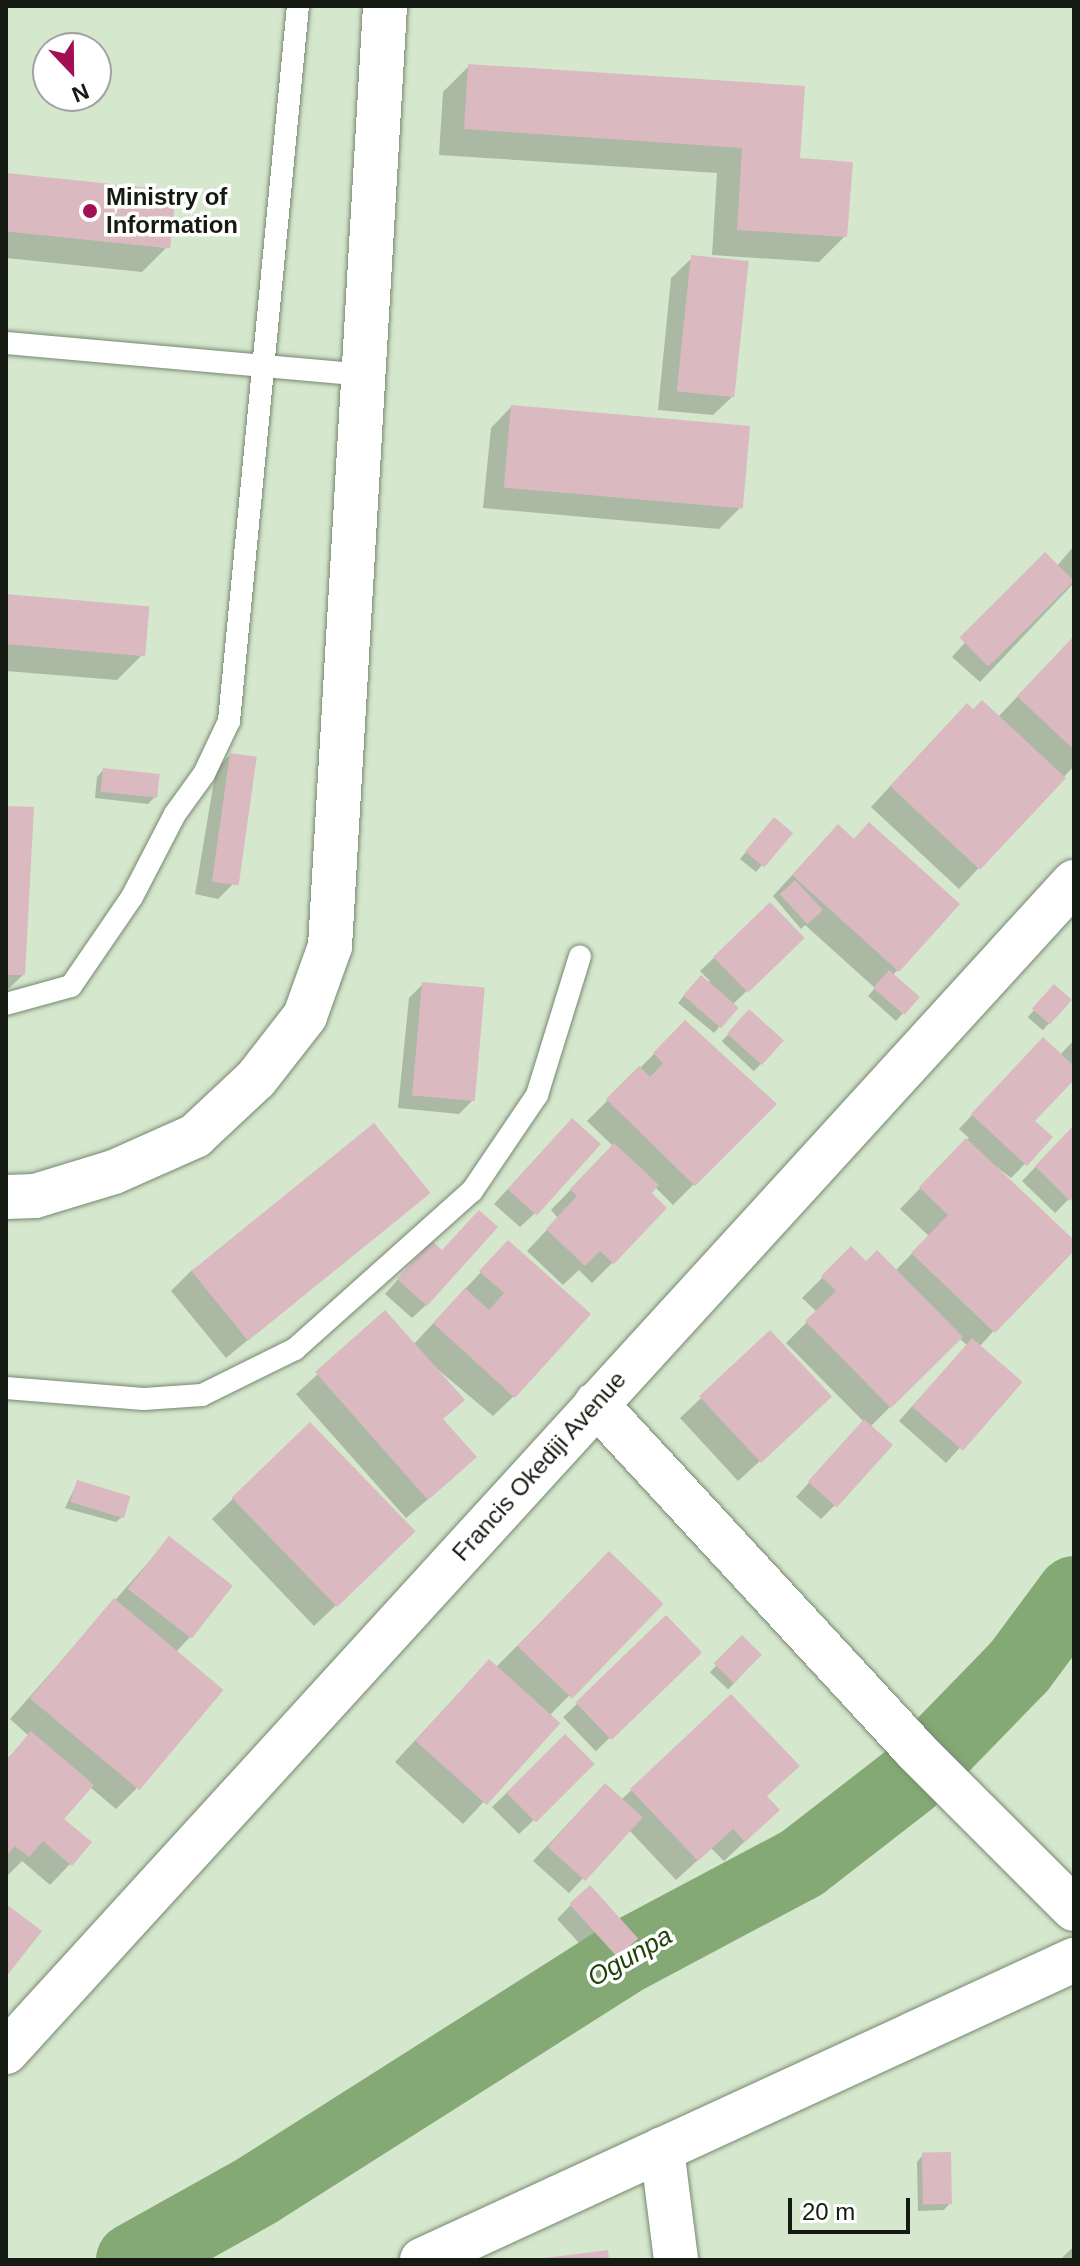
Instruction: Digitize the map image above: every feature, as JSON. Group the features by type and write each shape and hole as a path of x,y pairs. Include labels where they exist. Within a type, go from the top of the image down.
{"street":[{"path":"6,1197 35,1196 114,1172 195,1136 256,1079 305,1016 330,946 385,6"},
{"name":"Francis Okediji Avenue","path":"6,2052 1074,882"},
{"path":"596,1404 914,1749 998,1828 1074,1909"},
{"path":"422,2260 1074,1960"},
{"path":"662,2149 676,2260"}],"lane":[{"path":"6,1004 71,986 132,897 175,814 204,774 229,721 298,6"},
{"path":"6,343 363,375"},
{"path":"6,1388 144,1399 202,1395 295,1349 472,1191 537,1095 580,956"}],"building":[{"path":"468,64 805,86 800,158 853,162 847,237 737,230 742,148 464,129"},
{"name":"Ministry of Information","path":"6,173 176,191 170,249 6,231"},
{"path":"691,255 749,261 734,397 677,391"},
{"path":"511,405 750,426 743,509 504,488"},
{"path":"1045,552 1074,581 988,667 959,638"},
{"path":"6,594 149,607 145,656 6,644"},
{"path":"1074,636 1074,750 1017,696"},
{"path":"982,700 1066,778 980,870 890,786 967,703 973,709"},
{"path":"230,753 257,757 239,885 212,882"},
{"path":"103,768 160,774 157,798 100,792"},
{"path":"6,806 34,807 25,975 6,975"},
{"path":"774,817 793,833 764,868 745,851"},
{"path":"869,822 960,904 899,972 792,875 838,824 854,839"},
{"path":"795,880 823,910 808,924 780,894"},
{"path":"770,902 805,938 748,993 713,957"},
{"path":"889,970 920,997 904,1015 873,988"},
{"path":"701,975 739,1008 721,1028 683,995"},
{"path":"422,982 485,987 475,1101 412,1096"},
{"path":"1054,984 1072,1000 1050,1025 1032,1009"},
{"path":"749,1009 784,1040 762,1065 727,1034"},
{"path":"685,1020 777,1104 695,1186 606,1099 639,1066 650,1077 663,1063 653,1053"},
{"path":"1043,1037 1074,1066 1074,1080 1035,1121 1053,1137 1027,1166 971,1114"},
{"path":"572,1118 601,1144 537,1215 508,1189"},
{"path":"374,1123 431,1193 248,1341 191,1271"},
{"path":"1074,1125 1074,1197 1070,1201 1035,1166"},
{"path":"966,1138 1074,1240 1074,1251 995,1333 911,1253 948,1215 919,1187"},
{"path":"614,1143 659,1185 652,1193 667,1208 614,1264 600,1251 585,1266 546,1229 577,1196 570,1189"},
{"path":"479,1210 498,1227 427,1306 397,1279 432,1241 442,1250"},
{"path":"508,1240 591,1314 515,1398 433,1323 465,1288 489,1310 504,1293 479,1271"},
{"path":"851,1246 866,1261 877,1250 963,1337 891,1408 805,1321 836,1291 821,1276"},
{"path":"385,1310 465,1400 443,1419 477,1457 428,1500 315,1372"},
{"path":"770,1330 832,1397 761,1463 699,1396"},
{"path":"972,1338 1023,1382 963,1451 912,1407"},
{"path":"864,1419 893,1445 837,1508 808,1481"},
{"path":"310,1422 416,1531 337,1607 232,1498"},
{"path":"77,1480 131,1496 124,1518 70,1502"},
{"path":"169,1536 233,1586 192,1639 128,1589"},
{"path":"609,1551 664,1604 572,1699 517,1646"},
{"path":"114,1598 224,1690 139,1790 30,1698"},
{"path":"666,1615 702,1652 611,1740 575,1703"},
{"path":"742,1635 762,1655 734,1683 714,1663"},
{"path":"489,1659 560,1723 487,1805 415,1741"},
{"path":"731,1694 800,1766 767,1796 780,1810 745,1842 733,1829 698,1861 630,1789"},
{"path":"31,1731 94,1785 64,1819 92,1842 72,1866 43,1841 29,1857 15,1846 6,1856 6,1761"},
{"path":"565,1734 595,1764 536,1822 506,1793"},
{"path":"605,1783 643,1817 585,1881 547,1847"},
{"path":"590,1885 638,1939 617,1957 569,1904"},
{"path":"6,1904 42,1931 6,1977"},
{"path":"951,2152 952,2204 923,2204 922,2153"},
{"path":"608,2250 609,2260 545,2260 545,2258"}],"waterway":[{"name":"Ogunpa","path":"133,2260 258,2190 629,1955 802,1863 909,1780 1019,1667 1074,1593"}],"place":[{"name":"Ministry of Information","path":"90,211"}]}
